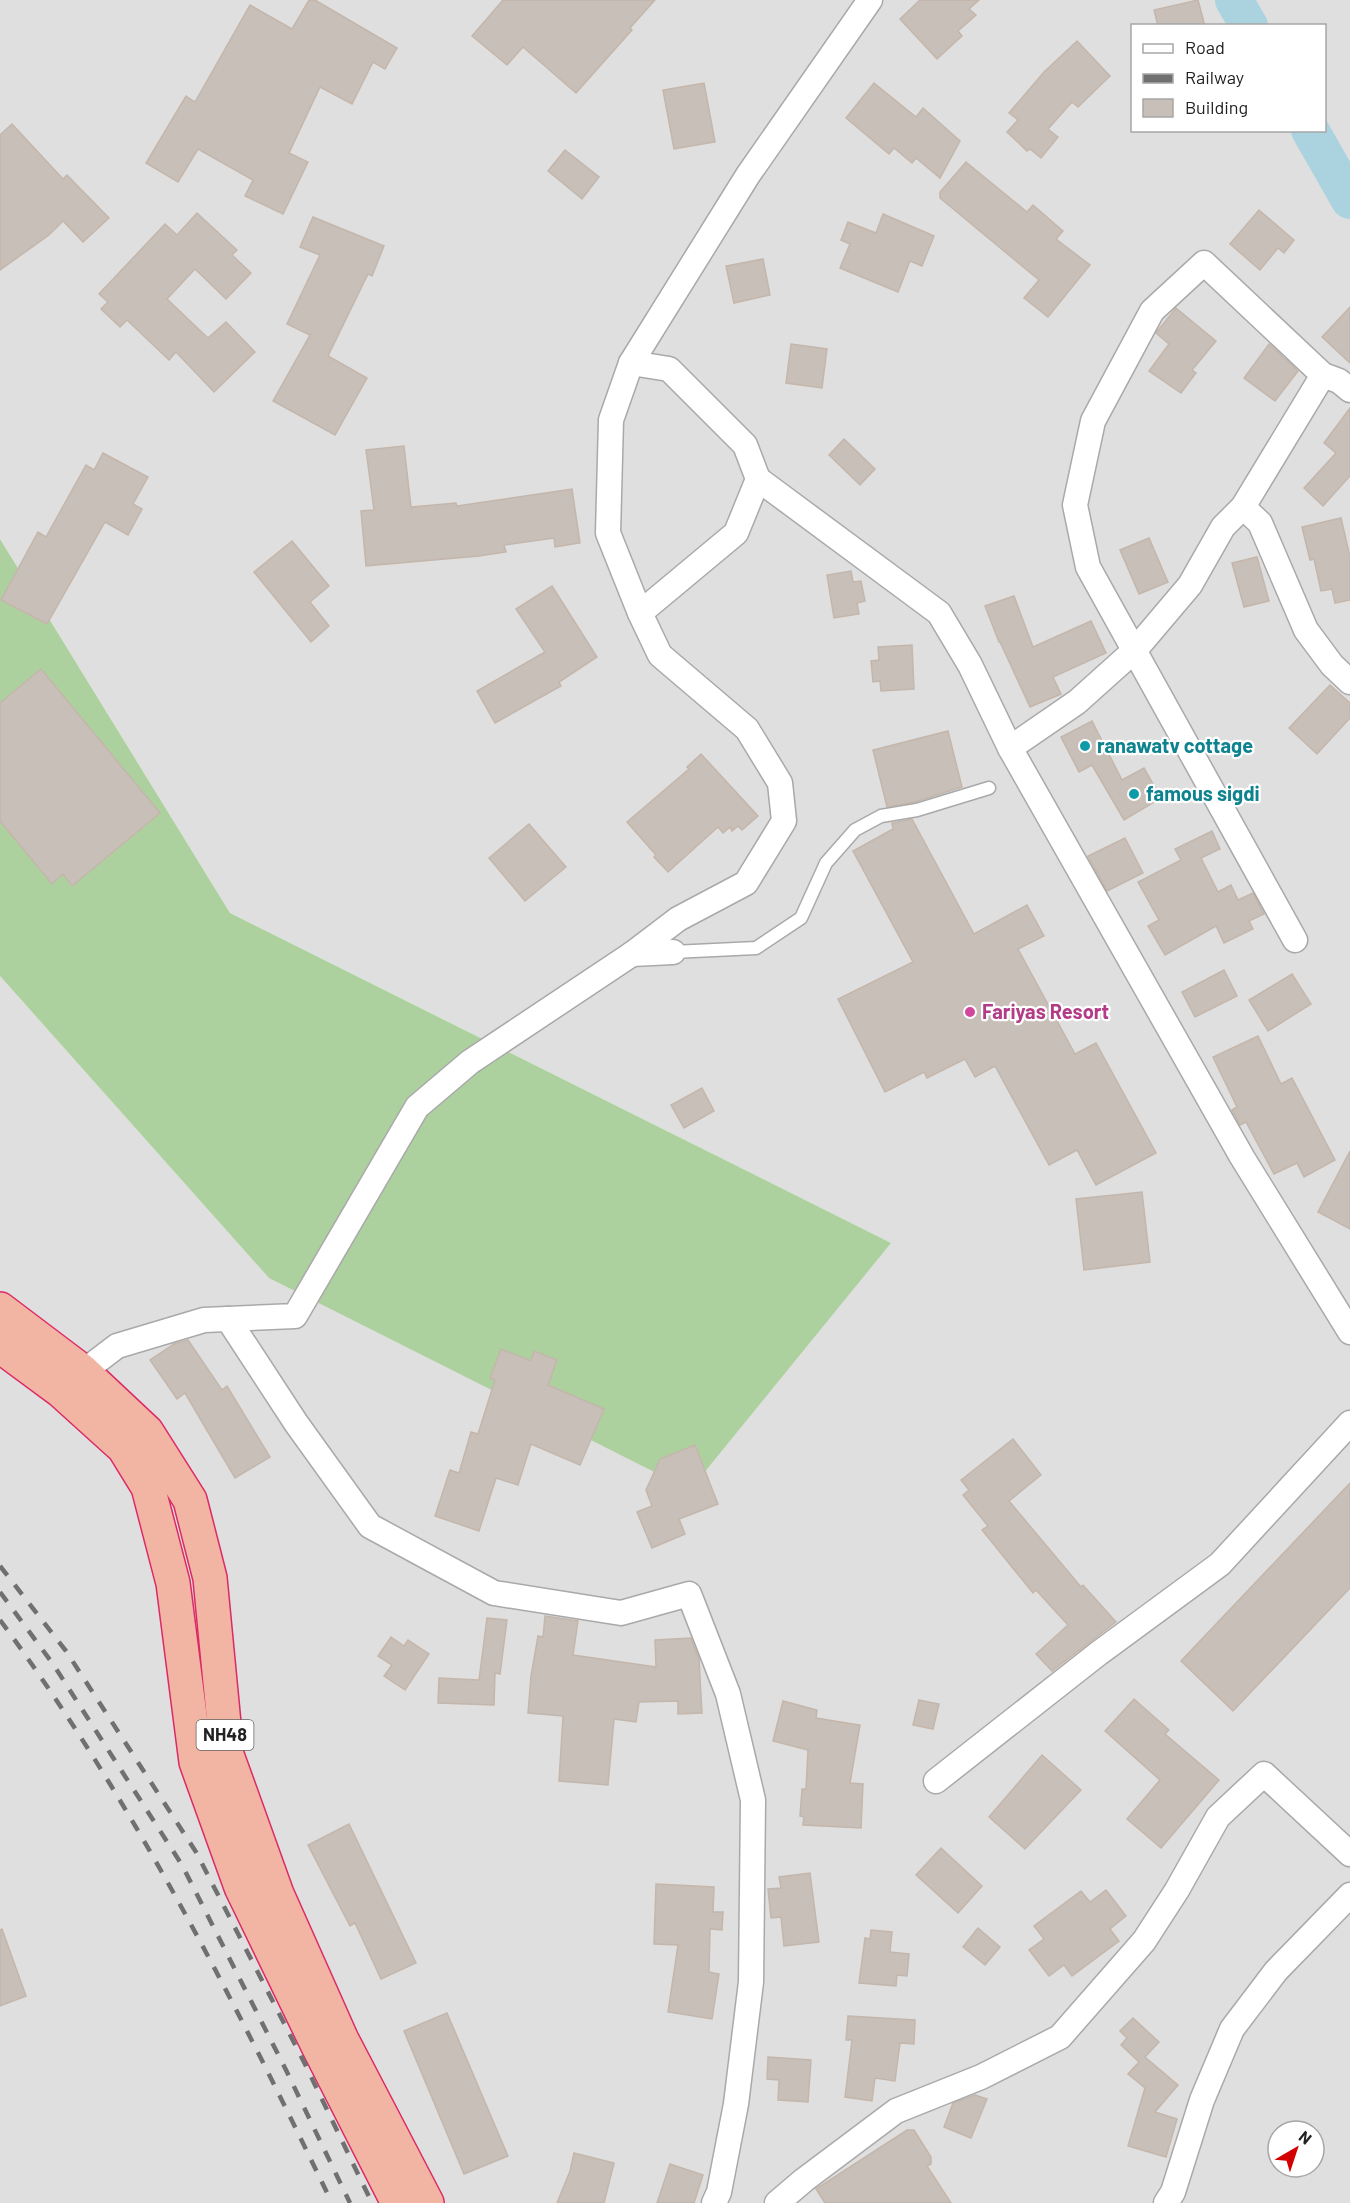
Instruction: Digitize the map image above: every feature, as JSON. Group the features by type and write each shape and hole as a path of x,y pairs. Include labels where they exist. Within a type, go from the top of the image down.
{"highway":[{"name":"NH48","path":"0,1309 71,1381 124,1449 148,1487 172,1583 196,1762 241,1887 398,2203"},
{"name":"NH48","path":"0,1346 71,1381 147,1432 190,1500 210,1578 227,1755 277,1894 333,2019 428,2203"}],"street":[{"path":"71,1381 117,1346 204,1320 295,1316 417,1107 470,1062 632,954 678,919 746,883 784,821 780,783 747,729 660,655 640,613 608,533 611,420 631,363 748,175 870,0"},
{"path":"1295,940 1088,567 1075,505 1093,421 1152,311 1204,263 1323,375 1339,381 1350,390"},
{"path":"631,363 669,369 745,445 758,479 939,613 970,665 1010,748 1242,1157 1343,1301 1350,1332"},
{"path":"1010,748 1077,702 1135,650 1190,585 1223,527 1244,507 1323,375"},
{"path":"640,613 736,533 758,479"},
{"path":"1244,507 1260,523 1306,630 1332,665 1350,682"},
{"path":"632,954 673,952"},
{"path":"228,1319 296,1424 370,1526 494,1593 621,1613 688,1594 728,1694 753,1800 751,1982 735,2113 714,2203"},
{"path":"936,1781 1099,1653 1220,1564 1350,1423"},
{"path":"777,2203 896,2111 981,2077 1060,2037 1144,1941 1177,1890 1218,1817 1264,1774 1350,1854"},
{"path":"1166,2203 1173,2192 1202,2100 1232,2030 1276,1971 1350,1895"}],"lane":[{"path":"673,952 756,948 801,918 826,863 855,830 880,816 917,810 989,788"}],"shaded area":[{"path":"0,0 1350,0 1350,2203 0,2203 0,976 269,1278 891,1243 230,913 0,539"}],"green space":[{"path":"0,539 230,913 891,1243 690,1490 269,1278 0,976"}],"building":[{"path":"309,0 315,0 397,48 385,69 373,62 352,104 320,87 289,153 308,162 283,214 245,196 253,180 198,149 178,182 146,163 186,96 195,102 250,5 292,29"},
{"path":"503,0 655,0 630,28 632,30 576,93 523,47 507,65 472,36"},
{"path":"920,0 979,0 969,9 976,15 958,31 962,36 937,59 900,19"},
{"path":"1198,0 1204,24 1158,24 1154,10"},
{"path":"1077,41 1110,76 1078,107 1072,102 1048,129 1058,137 1041,158 1030,149 1027,151 1007,132 1018,120 1009,113 1044,72"},
{"path":"704,83 715,142 674,149 663,90"},
{"path":"874,83 916,117 923,108 960,141 940,178 916,158 912,163 894,148 889,154 846,118"},
{"path":"12,124 63,179 67,175 109,218 83,242 63,221 49,235 0,270 0,135"},
{"path":"565,150 599,177 582,199 548,171"},
{"path":"966,162 1027,212 1033,205 1063,231 1056,239 1090,265 1048,317 1024,298 1039,280 940,198 940,192"},
{"path":"1259,210 1294,240 1284,253 1278,248 1260,270 1230,244"},
{"path":"197,213 237,250 232,255 251,273 226,299 195,269 167,299 208,338 226,322 255,352 214,392 176,352 169,360 127,320 120,327 101,309 108,302 99,294 165,224 177,235"},
{"path":"883,214 934,236 922,266 910,261 898,292 840,268 850,244 841,240 848,222 876,233"},
{"path":"313,217 384,246 372,276 368,274 328,356 367,378 335,435 273,401 310,335 287,324 320,255 300,247"},
{"path":"763,259 770,295 734,303 726,266"},
{"path":"1350,307 1350,363 1322,337"},
{"path":"1176,308 1216,341 1192,370 1196,373 1181,393 1149,371 1169,344 1156,333"},
{"path":"791,344 827,349 822,388 786,383"},
{"path":"1269,344 1298,371 1275,401 1244,378"},
{"path":"1350,408 1350,476 1323,506 1304,488 1336,453 1324,443"},
{"path":"844,439 875,469 860,485 829,455"},
{"path":"404,446 411,507 456,503 457,506 572,489 580,543 555,547 554,538 504,545 506,552 366,566 361,511 374,510 366,450"},
{"path":"103,453 148,477 133,504 142,509 128,535 105,522 47,624 1,600 38,532 46,537 86,465 94,470"},
{"path":"1341,518 1350,557 1350,600 1335,603 1332,589 1321,591 1314,559 1310,560 1302,527"},
{"path":"1149,538 1168,582 1139,594 1120,550"},
{"path":"292,541 329,586 310,602 329,626 311,642 254,572"},
{"path":"1257,557 1269,601 1244,607 1232,563"},
{"path":"851,571 853,582 861,581 865,601 857,603 859,614 834,618 827,575"},
{"path":"552,586 597,657 559,682 561,686 495,723 477,691 545,652 516,609"},
{"path":"1014,596 1033,647 1091,621 1106,653 1053,677 1061,694 1030,707 999,642 985,606"},
{"path":"912,645 914,689 881,691 880,681 873,682 871,661 879,660 878,647"},
{"path":"41,669 160,813 72,886 63,874 52,884 0,821 0,703"},
{"path":"1330,685 1350,703 1350,718 1317,754 1289,728"},
{"path":"1092,721 1122,780 1144,768 1161,798 1124,820 1092,765 1079,772 1061,737"},
{"path":"948,731 962,787 915,802 887,807 873,750"},
{"path":"701,754 758,816 742,830 738,826 732,831 730,827 723,833 718,827 668,872 627,822 689,769 687,767"},
{"path":"912,819 974,934 1027,905 1044,936 1018,949 1075,1054 1096,1043 1156,1153 1096,1185 1077,1150 1049,1165 995,1066 975,1077 965,1059 927,1078 924,1072 885,1092 838,999 913,962 853,851 893,829 892,823"},
{"path":"529,824 566,867 525,901 489,858"},
{"path":"1212,831 1220,849 1201,858 1218,892 1231,885 1238,900 1253,893 1264,914 1249,921 1253,929 1224,943 1216,926 1165,955 1148,926 1159,920 1138,882 1181,860 1175,849"},
{"path":"1125,838 1143,873 1107,891 1088,856"},
{"path":"1224,970 1237,996 1195,1017 1182,992"},
{"path":"1292,974 1311,1004 1268,1031 1249,1000"},
{"path":"1258,1036 1281,1084 1292,1078 1335,1160 1304,1177 1297,1163 1274,1174 1246,1122 1240,1125 1232,1110 1237,1107 1213,1057"},
{"path":"702,1088 714,1111 684,1128 671,1105"},
{"path":"1350,1151 1350,1229 1318,1212"},
{"path":"1142,1192 1150,1262 1084,1270 1076,1199"},
{"path":"188,1340 222,1390 227,1386 270,1457 235,1478 185,1393 177,1399 150,1360 174,1344"},
{"path":"501,1349 531,1361 534,1351 557,1360 548,1385 604,1409 580,1465 531,1444 518,1485 496,1478 479,1531 435,1516 450,1470 459,1473 471,1432 478,1434 495,1380 490,1378"},
{"path":"1013,1439 1041,1475 1009,1501 1081,1587 1083,1585 1116,1622 1052,1671 1036,1654 1068,1625 1036,1590 1033,1593 982,1530 988,1526 963,1495 969,1490 961,1480"},
{"path":"695,1445 718,1504 679,1519 685,1534 652,1548 637,1512 652,1506 646,1490 660,1459"},
{"path":"1350,1483 1350,1588 1233,1711 1181,1661"},
{"path":"545,1616 578,1621 573,1655 656,1667 655,1640 691,1638 699,1659 702,1713 678,1714 678,1701 639,1702 636,1722 614,1719 608,1785 559,1781 563,1716 528,1713 538,1636 543,1637"},
{"path":"487,1618 507,1620 500,1674 495,1673 494,1705 438,1703 439,1678 479,1680"},
{"path":"391,1637 404,1646 408,1640 429,1654 405,1690 384,1676 392,1665 378,1656"},
{"path":"1134,1699 1169,1730 1165,1734 1219,1780 1161,1848 1127,1819 1160,1780 1105,1731"},
{"path":"919,1700 939,1704 933,1729 913,1725"},
{"path":"783,1701 817,1710 816,1718 860,1725 850,1783 863,1784 861,1828 803,1825 804,1817 800,1816 802,1789 806,1789 808,1750 773,1741"},
{"path":"1042,1755 1081,1790 1025,1849 989,1817"},
{"path":"349,1824 416,1963 381,1979 355,1923 350,1926 308,1845"},
{"path":"941,1848 982,1886 958,1913 916,1875"},
{"path":"810,1873 819,1942 784,1946 781,1917 771,1918 768,1889 781,1888 779,1877"},
{"path":"656,1884 714,1887 713,1912 723,1912 722,1930 710,1929 709,1972 719,1974 712,2019 668,2012 678,1945 654,1944"},
{"path":"1106,1890 1126,1916 1110,1929 1119,1941 1072,1976 1064,1965 1049,1976 1029,1950 1044,1939 1034,1926 1081,1891 1090,1902"},
{"path":"978,1928 1000,1947 985,1965 963,1947"},
{"path":"2,1929 26,1996 0,2006 0,1930"},
{"path":"871,1930 892,1932 890,1952 909,1954 907,1976 897,1975 896,1986 859,1983 865,1938 870,1939"},
{"path":"447,2013 508,2156 464,2174 404,2031"},
{"path":"848,2016 915,2020 914,2044 900,2043 895,2081 875,2078 872,2101 845,2097 852,2040 846,2040"},
{"path":"1133,2018 1159,2042 1145,2057 1178,2085 1155,2112 1177,2119 1166,2157 1128,2146 1145,2088 1128,2074 1139,2062 1121,2045 1127,2038 1120,2031"},
{"path":"768,2057 811,2060 808,2102 778,2100 779,2080 767,2079"},
{"path":"975,2095 987,2099 971,2138 944,2127 953,2103"},
{"path":"907,2130 914,2130 931,2157 931,2164 927,2166 951,2203 825,2203 816,2189"},
{"path":"574,2153 614,2163 604,2203 557,2203 570,2171"},
{"path":"670,2164 703,2175 694,2203 657,2203"}],"waterway":[{"path":"1234,0 1248,24"},
{"path":"1311,132 1350,200"}],"railway":[{"path":"0,1566 66,1651 196,1852 304,2062 372,2203"},
{"path":"0,1592 53,1664 182,1865 286,2070 350,2203"},
{"path":"0,1620 94,1759 180,1904 258,2052 332,2203"}],"place":[{"name":"ranawatv cottage","path":"1085,746"},
{"name":"famous sigdi","path":"1134,794"},
{"name":"Fariyas Resort","path":"970,1012"}]}
